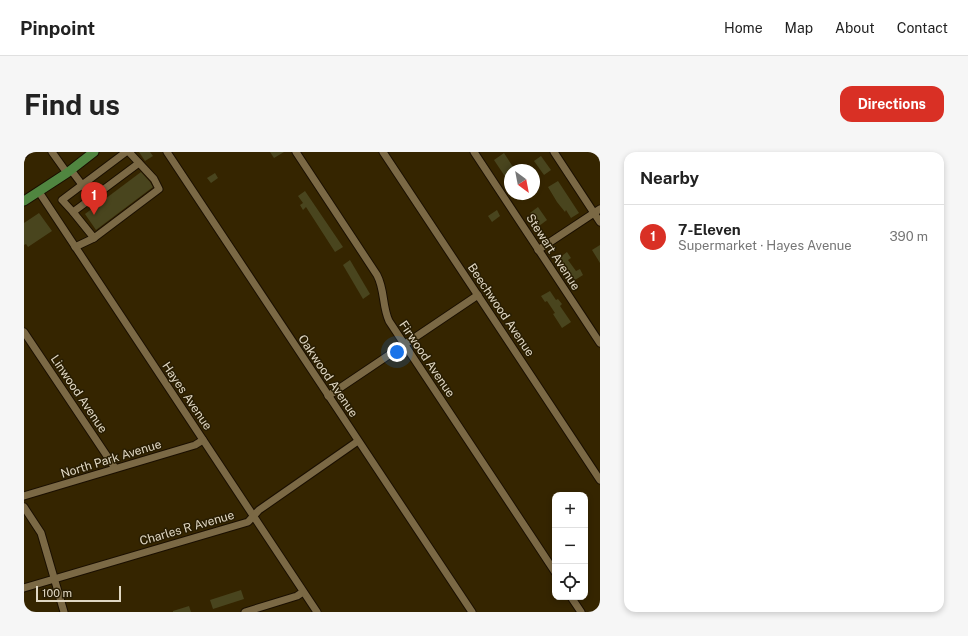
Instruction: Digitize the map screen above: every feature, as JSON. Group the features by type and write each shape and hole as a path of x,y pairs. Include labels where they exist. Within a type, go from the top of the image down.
{"main road":[{"path":"24,201 69,171 94,152"}],"street":[{"path":"52,152 92,198"},
{"path":"75,247 94,238 159,189 154,179 128,152 62,200 94,238"},
{"name":"Oakwood Avenue","path":"167,152 472,612"},
{"name":"Firwood Avenue","path":"296,152 382,283 387,316 552,567"},
{"name":"Beechwood Avenue","path":"383,152 600,480"},
{"name":"Stewart Avenue","path":"474,152 600,343"},
{"path":"554,152 597,211 600,222"},
{"path":"73,212 139,162"},
{"name":"Hayes Avenue","path":"39,192 317,612"},
{"path":"538,250 597,211"},
{"path":"328,396 478,295"},
{"name":"Linwood Avenue","path":"24,332 115,468"},
{"name":"North Park Avenue","path":"24,496 195,445 203,440"},
{"name":"Charles R Avenue","path":"24,588 248,522 259,510 358,441"},
{"path":"24,507 41,533 64,612"},
{"path":"245,612 297,596 303,592"},
{"path":"574,600 581,612"}],"building":[{"path":"139,152 150,152 153,156 145,161"},
{"path":"270,152 284,152 274,158"},
{"path":"504,153 511,164 504,164 504,175 494,160"},
{"path":"541,156 551,170 544,175 540,169 540,164 536,164 534,161"},
{"path":"141,172 153,187 96,230 85,214"},
{"path":"215,173 218,178 211,183 207,178"},
{"path":"558,181 579,213 571,218 566,210 565,212 557,202 548,187"},
{"path":"305,191 343,247 335,252 306,207 303,210 300,205 303,203 298,196"},
{"path":"538,207 547,220 539,226 530,213"},
{"path":"497,210 500,216 492,222 488,216"},
{"path":"39,213 52,231 28,247 26,244 24,245 24,223"},
{"path":"600,245 600,263 592,250"},
{"path":"567,252 571,258 568,260 576,271 580,269 583,275 575,280 569,272 565,274 562,268 564,266 559,258"},
{"path":"350,260 370,294 363,299 343,265"},
{"path":"550,291 556,300 558,299 562,304 560,306 571,322 562,328 553,314 555,313 547,301 545,302 541,296"},
{"path":"241,590 244,599 213,609 210,600"},
{"path":"189,606 191,612 173,612 173,611"}],"place":[{"name":"7-Eleven","path":"94,215"}]}
